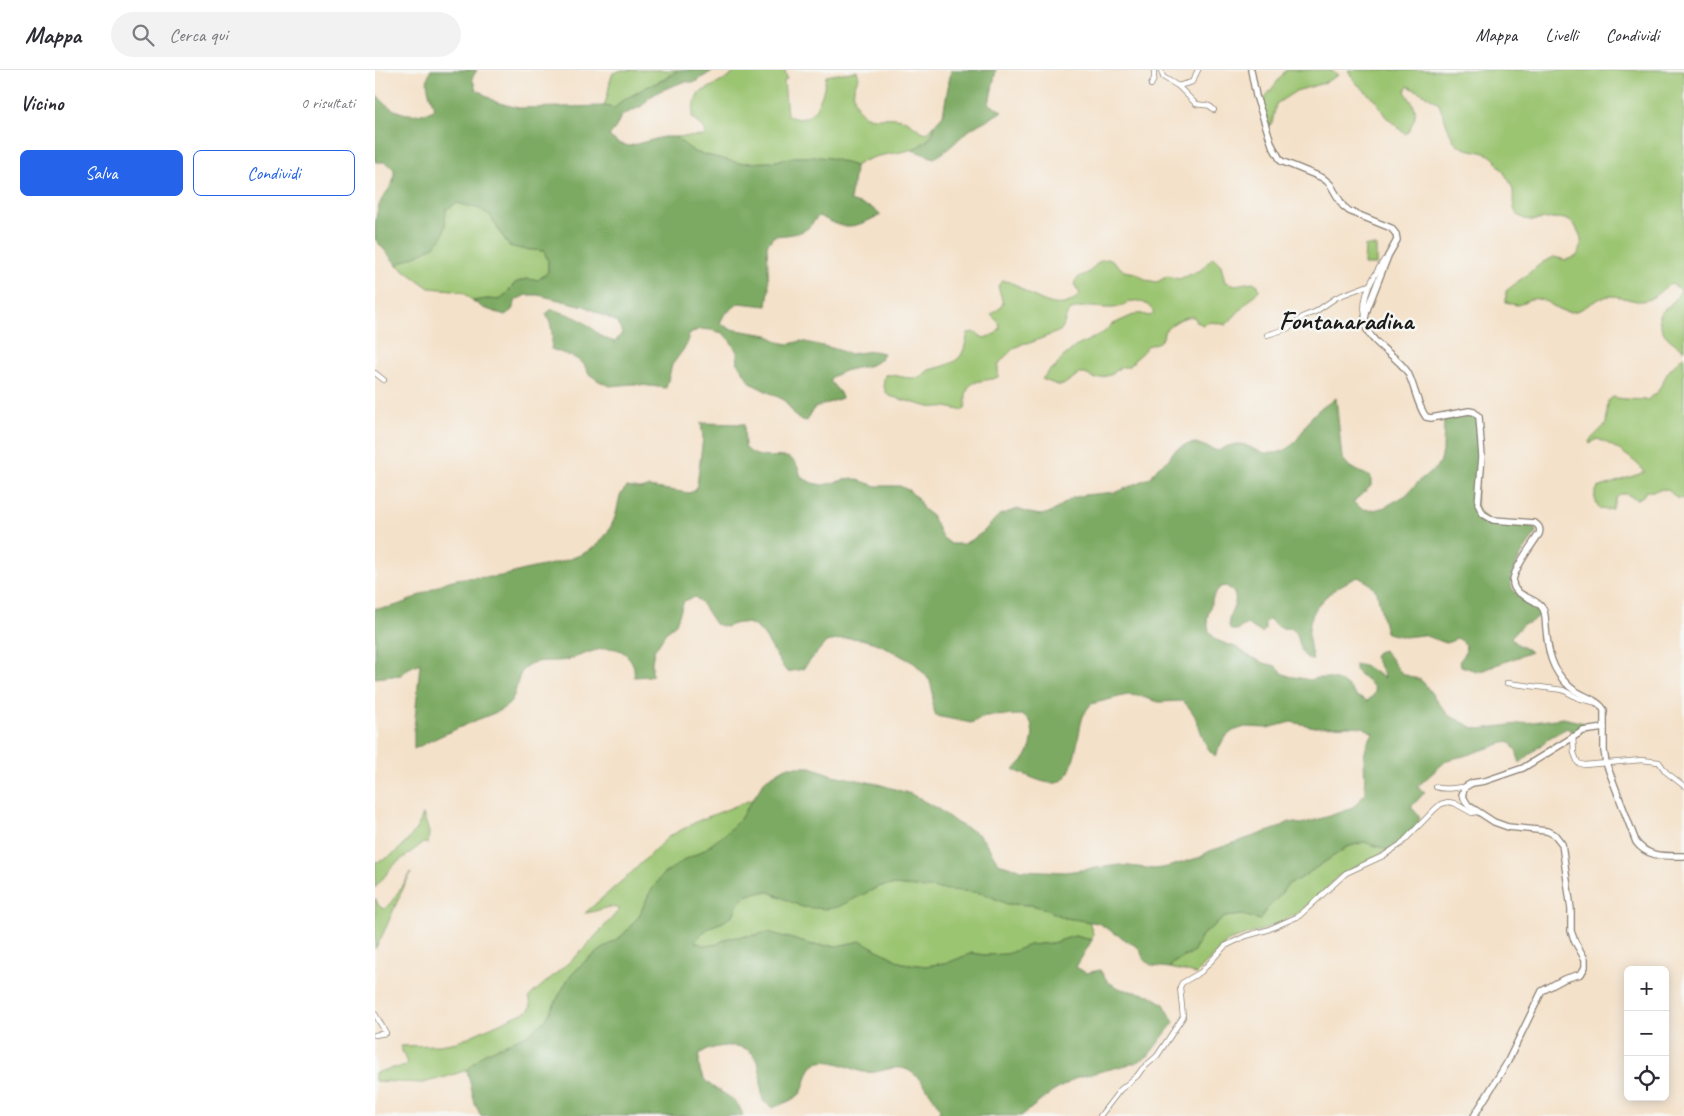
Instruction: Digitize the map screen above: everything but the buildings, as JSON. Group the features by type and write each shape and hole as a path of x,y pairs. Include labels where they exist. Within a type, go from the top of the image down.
{"street":[{"path":"1151,85 1154,79 1154,70"},
{"path":"1161,70 1163,77 1178,86 1196,104 1207,104 1212,106 1214,110"},
{"path":"1178,86 1192,82 1199,70"},
{"path":"1251,70 1255,96 1272,145 1281,161 1323,178 1330,184 1343,206 1349,211 1391,228 1396,234 1397,240 1369,285 1364,306 1365,325 1372,336 1401,364 1408,374 1426,417 1431,418 1469,411 1474,412 1479,417 1482,457 1478,504 1480,509 1485,516 1493,520 1535,523 1539,526 1539,534 1523,558 1513,580 1514,585 1519,593 1537,602 1543,609 1547,648 1555,670 1570,687 1598,703 1604,710 1604,751 1606,763 1633,838 1645,851 1655,855 1684,856"},
{"path":"1365,316 1388,256"},
{"path":"1267,336 1289,328 1304,316 1315,312 1337,297 1369,285"},
{"path":"375,373 384,380"},
{"path":"1507,683 1563,690 1588,701 1598,703"},
{"path":"1436,788 1443,790 1455,786 1465,787 1472,783 1485,781 1523,768 1583,731 1604,728"},
{"path":"1573,736 1574,753 1578,763 1583,765 1642,760 1659,762 1666,772 1684,786"},
{"path":"1465,787 1463,795 1468,806 1494,822 1508,827 1550,832 1559,839 1565,859 1569,889 1571,931 1586,963 1581,974 1564,979 1542,991 1507,1064 1474,1116"},
{"path":"1100,1116 1120,1090 1157,1056 1179,1025 1183,1017 1183,998 1180,987 1182,983 1201,972 1225,946 1299,916 1346,873 1383,856 1401,844 1441,804 1454,803 1473,813 1476,812"},
{"path":"375,1014 386,1033 375,1035"}],"green space":[{"path":"431,70 477,70 472,78 476,89 496,102 519,108 604,106 615,108 623,99 666,79 678,70 714,70 695,82 683,82 650,97 642,106 621,116 609,136 618,143 629,146 663,137 675,137 694,152 739,163 772,162 794,157 818,157 830,158 855,166 850,201 872,208 881,215 863,223 850,226 837,224 819,216 809,227 800,232 774,236 767,245 769,289 767,306 739,303 724,315 720,323 730,329 768,335 778,342 789,344 801,341 849,354 873,351 884,353 881,358 870,365 847,370 832,377 830,381 842,398 814,408 807,421 798,419 784,400 752,384 738,364 737,352 731,342 723,333 711,330 699,329 689,335 686,346 672,365 666,388 633,384 610,386 589,374 583,363 551,349 552,332 546,314 552,309 574,317 601,336 615,342 622,333 617,322 584,306 538,295 526,295 516,300 512,310 505,315 483,308 473,301 500,300 515,283 526,279 538,280 548,272 548,261 544,251 509,246 490,215 480,209 457,203 446,209 444,232 436,244 397,265 375,239 375,224 378,210 381,201 392,184 394,169 385,162 375,162 375,96 378,96 396,111 403,113 418,114 434,110 427,85 428,75"},
{"path":"622,70 678,70 638,92 615,108 604,106 613,73"},
{"path":"737,70 785,70 787,79 784,81 787,115 796,118 804,118 815,109 823,93 826,76 857,71 859,77 854,88 854,96 856,105 861,113 873,118 907,121 927,133 935,124 931,135 916,147 907,151 863,161 855,166 830,158 818,157 794,157 772,162 739,163 694,152 675,137 705,136 705,129 692,117 694,104 699,93 728,78"},
{"path":"951,70 996,70 989,104 1002,111 971,129 934,158 912,150 927,141 933,134 935,124 943,115"},
{"path":"1286,70 1326,70 1338,75 1324,83 1296,91 1276,104 1272,123 1269,126 1261,103"},
{"path":"1348,70 1684,70 1684,350 1666,336 1660,322 1659,315 1674,300 1681,289 1671,284 1647,300 1637,301 1609,296 1579,310 1570,312 1565,312 1538,299 1531,299 1517,305 1506,302 1506,291 1543,262 1554,257 1566,260 1577,256 1580,250 1581,238 1573,223 1559,218 1526,219 1516,214 1512,187 1496,161 1492,156 1464,148 1453,140 1438,102 1408,86 1405,91 1414,107 1415,114 1410,130 1405,134 1385,116 1376,101 1354,81"},
{"path":"457,203 480,209 490,215 502,236 521,249 544,251 548,261 548,273 538,280 526,279 515,283 499,300 473,301 464,293 429,288 397,265 407,258 418,255 444,233 446,209"},
{"path":"1365,246 1376,246 1376,265 1364,265"},
{"path":"1213,257 1221,265 1225,282 1235,285 1253,282 1258,285 1259,290 1226,325 1212,322 1203,325 1197,322 1194,317 1182,319 1167,329 1159,342 1148,346 1128,367 1122,367 1113,374 1096,379 1085,374 1079,374 1063,385 1057,385 1042,379 1075,347 1103,333 1111,325 1138,313 1149,316 1154,313 1150,307 1142,302 1132,301 1117,308 1080,307 1070,311 1060,331 1030,343 1024,343 1013,349 998,366 998,377 972,384 966,394 964,410 929,407 887,394 884,383 885,375 917,378 929,370 958,359 963,351 968,333 974,332 984,338 995,334 1000,329 999,323 991,315 1003,303 998,286 1002,281 1012,283 1047,302 1060,304 1074,300 1080,294 1074,284 1076,281 1103,260 1111,259 1124,271 1136,273 1146,280 1157,282 1168,276 1179,279 1201,270"},
{"path":"1684,355 1684,499 1676,498 1668,489 1646,491 1643,496 1637,499 1626,494 1620,494 1616,498 1612,509 1600,509 1595,498 1598,488 1645,472 1629,457 1610,444 1597,439 1590,444 1589,441 1606,424 1608,401 1613,397 1647,400 1657,393 1668,372"},
{"path":"1336,398 1342,458 1350,467 1371,477 1371,486 1353,502 1362,509 1374,510 1385,507 1406,495 1422,478 1432,472 1440,463 1443,452 1444,418 1469,414 1477,418 1479,426 1476,503 1480,511 1485,517 1498,524 1532,526 1535,528 1536,533 1518,561 1511,579 1511,586 1514,591 1530,601 1538,610 1539,616 1529,623 1523,624 1511,637 1514,642 1531,652 1479,672 1461,666 1460,660 1466,650 1460,639 1456,638 1446,643 1423,635 1405,637 1386,633 1377,592 1369,583 1358,577 1333,591 1314,611 1309,633 1313,660 1304,655 1297,635 1292,630 1281,628 1269,619 1265,623 1265,629 1262,633 1247,624 1237,630 1231,630 1229,619 1235,597 1226,586 1220,587 1213,597 1207,619 1209,631 1216,640 1238,648 1247,655 1264,663 1276,666 1284,674 1310,680 1328,678 1339,681 1349,687 1356,696 1367,701 1375,692 1373,686 1355,670 1355,664 1367,667 1384,678 1383,672 1374,657 1377,652 1383,650 1401,672 1423,682 1448,715 1474,728 1480,729 1563,718 1589,724 1573,733 1567,728 1549,738 1520,763 1516,751 1509,741 1447,760 1417,787 1425,792 1411,807 1420,817 1415,827 1402,840 1388,850 1364,842 1347,847 1298,880 1288,884 1260,920 1242,915 1225,917 1202,935 1194,951 1173,963 1170,968 1153,966 1148,963 1139,948 1098,923 1065,918 1031,905 1007,904 985,894 893,885 880,886 838,907 826,909 802,907 770,892 758,892 746,896 738,904 733,915 702,933 695,942 706,946 717,944 728,938 768,932 813,945 837,946 861,941 902,963 926,966 950,962 972,953 984,955 1007,954 1029,945 1052,943 1075,936 1092,940 1076,967 1086,973 1100,970 1108,982 1121,989 1150,995 1164,1004 1174,1022 1148,1056 1135,1063 1078,1077 1051,1093 1021,1116 938,1116 940,1108 921,1082 908,1070 891,1068 875,1072 863,1072 826,1061 812,1066 800,1094 773,1108 763,1101 760,1070 756,1057 750,1051 743,1048 725,1046 700,1053 699,1067 709,1083 733,1099 739,1106 743,1116 481,1116 475,1104 467,1070 483,1054 527,1035 545,1021 568,979 584,962 623,935 639,916 649,894 662,875 704,850 724,835 740,819 766,779 786,767 811,767 832,775 878,784 911,794 978,834 998,863 1022,870 1065,872 1120,865 1155,869 1201,857 1207,852 1278,828 1289,822 1301,824 1350,809 1359,802 1365,792 1364,756 1367,744 1373,733 1363,727 1315,727 1291,722 1268,728 1245,727 1233,731 1224,738 1215,756 1206,744 1194,715 1183,701 1159,702 1139,696 1127,695 1091,704 1084,714 1075,753 1068,773 1063,780 1056,783 1046,782 1014,770 1026,757 1031,746 1033,734 1031,722 1022,715 986,716 971,723 936,716 932,704 933,693 930,681 922,671 914,663 883,646 861,639 849,638 826,642 803,669 787,672 764,635 757,628 749,624 739,623 726,627 715,624 695,597 684,601 676,624 667,631 654,651 652,676 634,677 634,668 624,653 617,649 608,648 567,660 532,663 522,671 512,700 508,705 493,714 414,749 420,663 409,668 401,675 375,678 375,608 384,608 403,603 455,579 501,576 553,564 573,558 592,549 599,543 611,526 615,518 620,496 627,487 641,489 648,487 689,493 694,491 697,485 703,438 701,423 744,424 745,447 749,451 762,456 783,456 788,458 798,467 801,477 812,483 823,485 852,478 876,486 900,486 910,491 918,499 923,509 932,516 942,537 951,544 963,544 983,532 999,515 1018,509 1041,515 1052,512 1072,498 1117,492 1151,477 1174,451 1185,445 1196,443 1218,451 1236,444 1248,446 1266,453 1282,451 1294,443 1317,411"},
{"path":"753,799 740,819 724,835 704,850 683,861 649,894 639,916 623,935 584,962 568,979 545,1021 527,1035 483,1054 467,1070 446,1077 423,1083 375,1081 375,1073 403,1067 407,1063 400,1046 439,1045 457,1042 529,1010 531,1005 529,997 581,952 620,909 610,907 585,913 631,873 668,837 700,820"},
{"path":"423,814 429,832 428,844 423,843 394,865 375,888 375,862 390,856 404,844 416,829"},
{"path":"1364,842 1388,850 1337,877 1321,894 1297,914 1265,929 1228,941 1196,974 1170,968 1173,963 1189,955 1197,946 1202,935 1225,917 1243,915 1260,920 1288,884 1298,880 1347,847"},
{"path":"411,873 375,949 375,898 379,906 384,909 390,904"},
{"path":"893,885 973,892 985,894 1007,904 1031,905 1043,908 1065,918 1089,921 1093,934 1092,940 1075,936 1052,943 1029,945 1007,954 984,955 972,953 950,962 926,966 902,963 861,941 837,946 813,945 768,932 728,938 717,944 706,946 694,942 712,926 723,922 733,915 738,904 746,896 758,892 770,892 780,897 859,896 881,886"}],"district":[{"name":"Fontanaradina","path":"1346,320"}]}
